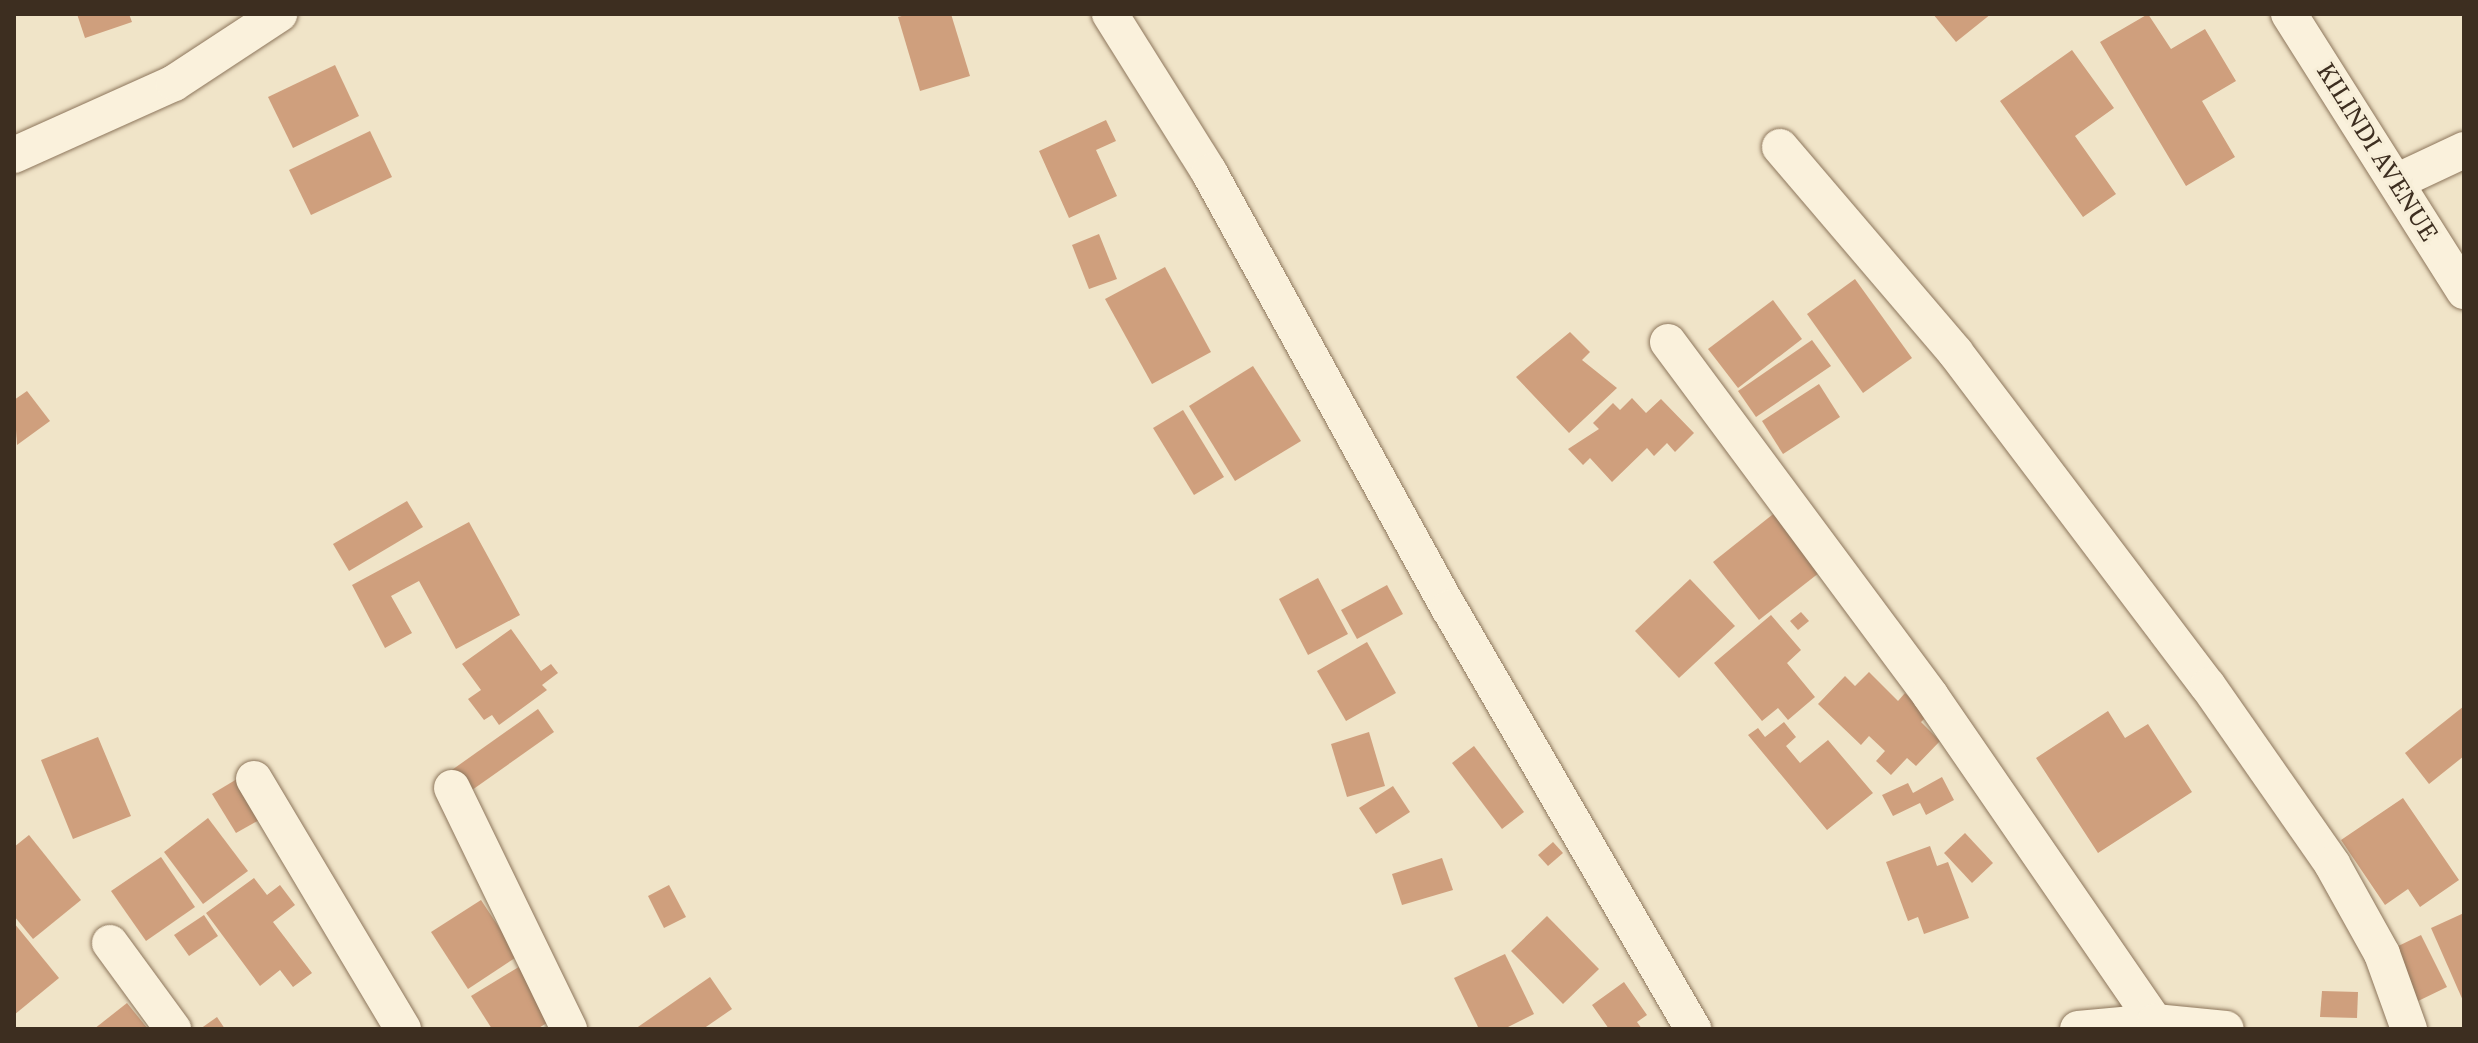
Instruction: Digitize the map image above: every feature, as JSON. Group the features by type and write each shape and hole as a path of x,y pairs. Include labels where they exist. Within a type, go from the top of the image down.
{"street":[{"path":"14,155 174,83 279,14"},
{"path":"1110,14 1209,172 1449,608 1693,1029"},
{"name":"KILINDI AVENUE","path":"2289,14 2398,181 2464,291"},
{"path":"1780,147 1955,352 2208,686 2332,864 2382,954 2409,1029"},
{"path":"2398,181 2464,150"},
{"path":"1668,342 2002,795 2155,1022"},
{"path":"254,779 403,1029"},
{"path":"452,788 569,1029"},
{"path":"110,943 173,1029"},
{"path":"2078,1029 2155,1022 2226,1029"}],"building":[{"path":"77,14 129,14 132,22 85,38"},
{"path":"951,14 970,76 920,91 898,17"},
{"path":"1933,14 1991,14 1956,42"},
{"path":"2148,14 2171,49 2205,29 2236,81 2202,101 2235,157 2186,186 2100,42"},
{"path":"2072,50 2114,108 2075,136 2116,194 2083,217 2000,101"},
{"path":"335,65 359,116 293,148 268,97"},
{"path":"1106,120 1116,141 1096,150 1117,196 1069,218 1039,151"},
{"path":"370,131 392,177 311,215 289,170"},
{"path":"1099,234 1117,279 1089,289 1072,245"},
{"path":"1165,267 1211,352 1152,384 1105,299"},
{"path":"1855,279 1912,358 1863,393 1807,314"},
{"path":"1773,300 1802,339 1738,388 1708,349"},
{"path":"1570,332 1590,352 1582,360 1617,388 1569,433 1516,377"},
{"path":"1812,340 1831,366 1756,417 1738,391"},
{"path":"1253,366 1301,441 1235,481 1189,406"},
{"path":"1819,384 1840,417 1783,454 1762,421"},
{"path":"27,391 50,421 17,445 14,400"},
{"path":"1632,398 1646,413 1661,399 1694,433 1675,452 1667,443 1654,456 1647,448 1612,482 1590,458 1583,465 1568,449 1599,429 1593,423 1613,403 1620,410"},
{"path":"1183,410 1224,477 1194,495 1153,428"},
{"path":"407,501 423,527 349,571 333,544"},
{"path":"1777,511 1824,569 1759,620 1713,562"},
{"path":"469,522 520,615 456,649 419,581 391,596 412,633 385,648 352,585"},
{"path":"1318,578 1348,634 1308,655 1279,599"},
{"path":"1690,579 1735,626 1679,678 1635,631"},
{"path":"1387,585 1403,614 1357,639 1341,610"},
{"path":"1801,612 1809,621 1798,630 1790,621"},
{"path":"1771,615 1801,650 1787,663 1815,697 1788,720 1778,708 1762,721 1714,663"},
{"path":"511,629 541,671 551,664 558,673 542,685 547,690 499,725 492,715 484,720 468,699 481,690 462,664"},
{"path":"1367,642 1396,693 1346,721 1317,671"},
{"path":"1869,672 1898,701 1905,693 1928,715 1921,722 1940,741 1916,766 1907,758 1891,775 1876,761 1885,751 1869,736 1861,745 1818,704 1845,676 1855,686"},
{"path":"2464,706 2464,756 2429,784 2405,753"},
{"path":"538,709 554,732 465,795 449,772"},
{"path":"2108,711 2125,738 2148,724 2192,792 2098,853 2036,758"},
{"path":"1784,722 1796,737 1786,746 1800,763 1828,740 1873,793 1827,830 1748,735 1758,728 1765,737"},
{"path":"1369,732 1385,786 1347,797 1331,744"},
{"path":"98,737 131,816 73,839 41,760"},
{"path":"1474,746 1524,812 1502,829 1452,763"},
{"path":"1942,777 1954,800 1926,815 1920,803 1893,816 1882,795 1908,783 1913,793"},
{"path":"237,779 261,819 236,833 212,794"},
{"path":"1393,786 1410,812 1376,834 1359,808"},
{"path":"2403,798 2459,880 2420,907 2408,889 2385,905 2341,840"},
{"path":"208,818 248,871 203,904 164,852"},
{"path":"1965,833 1993,863 1972,883 1944,853"},
{"path":"29,835 81,900 33,939 14,916 14,847"},
{"path":"1553,842 1563,853 1548,866 1538,855"},
{"path":"1930,846 1937,866 1948,862 1969,918 1924,934 1918,917 1908,921 1886,862"},
{"path":"161,857 195,907 146,941 111,891"},
{"path":"1442,858 1453,890 1402,905 1392,874"},
{"path":"254,878 267,895 280,885 295,905 273,922 312,973 293,987 280,970 260,986 206,913"},
{"path":"669,885 686,917 664,928 648,896"},
{"path":"481,900 518,956 468,989 431,932"},
{"path":"2464,913 2464,1003 2431,928"},
{"path":"204,915 218,936 189,956 174,935"},
{"path":"1547,916 1599,969 1563,1004 1511,951"},
{"path":"14,923 59,978 14,1015"},
{"path":"2421,935 2447,987 2414,1003 2388,951"},
{"path":"1505,954 1534,1014 1504,1029 1479,1029 1454,978"},
{"path":"522,965 555,1018 537,1029 492,1029 471,996"},
{"path":"710,977 732,1009 703,1029 635,1029"},
{"path":"1624,982 1647,1015 1637,1022 1642,1029 1609,1029 1592,1005"},
{"path":"2322,991 2358,992 2357,1018 2320,1017"},
{"path":"127,1003 148,1029 94,1029"},
{"path":"217,1017 225,1029 200,1029"}]}
